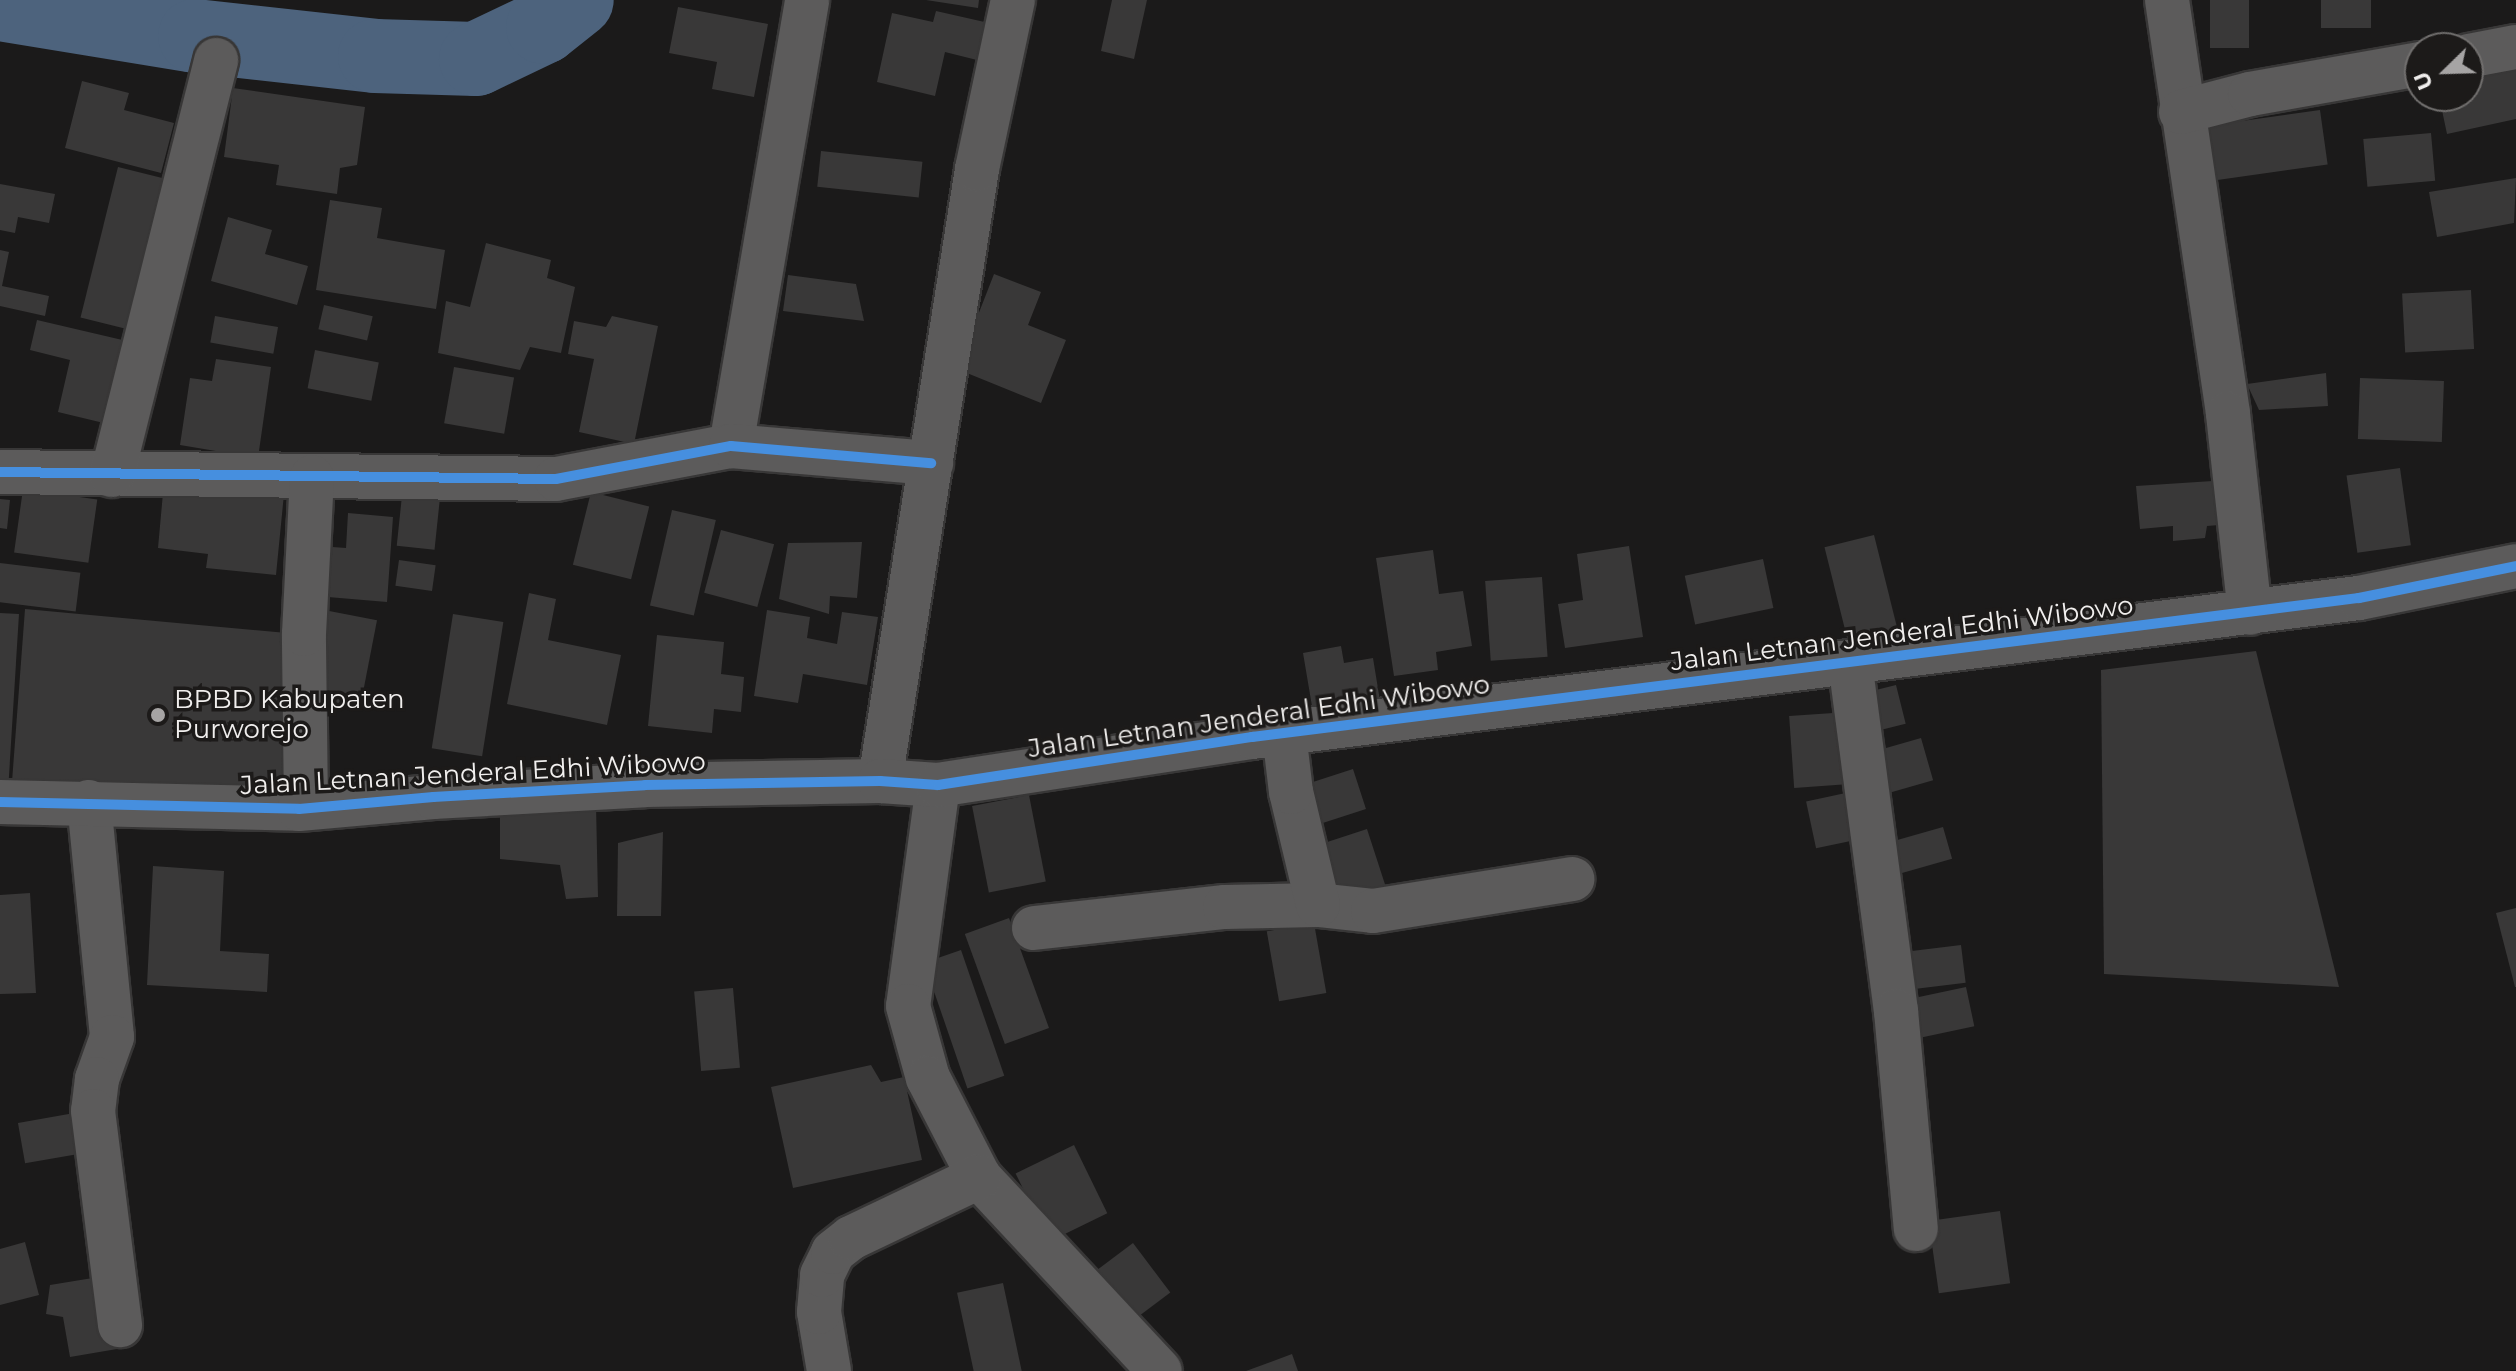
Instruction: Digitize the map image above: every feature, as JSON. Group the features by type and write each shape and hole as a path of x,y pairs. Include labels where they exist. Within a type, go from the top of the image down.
{"street":[{"path":"731,446 807,0"},
{"path":"880,781 977,169 1013,0"},
{"path":"2167,0 2181,112 2228,414 2250,613"},
{"path":"2484,53 2516,47"},
{"path":"112,475 216,60"},
{"path":"2181,112 2250,94 2404,67"},
{"path":"0,472 556,479 731,446 931,463"},
{"path":"306,808 304,634 312,477"},
{"name":"Jalan Letnan Jenderal Edhi Wibowo","path":"0,802 306,808 645,785 880,781 938,785 1284,733 2250,613 2437,585 2516,566"},
{"path":"1850,662 1894,996 1916,1229"},
{"path":"1284,733 1291,792 1318,905"},
{"path":"938,785 908,1006 928,1078 979,1177 1160,1371"},
{"path":"89,802 112,1037 97,1079 93,1111 120,1325"},
{"path":"1034,928 1225,907 1318,905 1373,911 1572,879"},
{"path":"829,1371 819,1312 822,1275 833,1252 851,1238 979,1177"}],"building":[{"path":"926,0 979,0 978,8"},
{"path":"1112,0 1147,0 1134,59 1101,51"},
{"path":"2210,0 2249,0 2249,48 2210,48"},
{"path":"2321,0 2371,0 2371,28 2321,28"},
{"path":"678,7 768,24 754,97 712,89 717,62 669,53"},
{"path":"936,11 989,23 981,61 945,52 935,96 877,82 892,13 933,22"},
{"path":"2516,65 2516,119 2447,134 2442,112 2484,112 2484,72"},
{"path":"82,81 129,93 124,110 174,123 161,173 65,148"},
{"path":"233,88 365,107 357,165 340,168 337,194 276,185 279,165 224,157"},
{"path":"2320,110 2328,164 2216,180 2208,126"},
{"path":"2431,133 2435,181 2367,187 2363,139"},
{"path":"821,151 922,162 919,197 817,187"},
{"path":"118,167 173,181 136,331 81,317"},
{"path":"2516,178 2514,223 2437,237 2429,192"},
{"path":"0,184 55,194 49,223 18,217 15,233 0,230"},
{"path":"330,200 382,208 377,238 445,250 436,309 316,290"},
{"path":"228,217 272,230 265,254 308,266 297,305 211,281"},
{"path":"486,243 551,260 547,278 575,287 561,353 530,347 520,370 438,353 446,301 470,307"},
{"path":"0,250 9,252 2,286 49,296 45,316 0,306"},
{"path":"994,274 1041,292 1028,325 1066,340 1041,403 957,369"},
{"path":"788,275 856,284 864,321 783,311"},
{"path":"2471,290 2474,349 2405,353 2402,294"},
{"path":"324,305 373,316 367,341 318,329"},
{"path":"215,316 278,327 273,354 210,343"},
{"path":"612,316 658,326 634,444 579,432 594,359 568,354 574,321 606,327"},
{"path":"37,320 131,342 112,425 58,412 70,360 30,350"},
{"path":"315,350 379,362 371,401 308,388"},
{"path":"216,359 271,367 258,458 180,445 190,378 212,381"},
{"path":"454,367 514,378 504,434 444,423"},
{"path":"2326,373 2328,406 2259,410 2247,384"},
{"path":"2360,378 2444,381 2442,442 2358,439"},
{"path":"2400,468 2411,545 2357,553 2347,476"},
{"path":"2228,480 2232,524 2207,526 2205,538 2173,541 2173,526 2140,529 2136,486"},
{"path":"164,482 284,494 276,575 206,568 208,554 158,548"},
{"path":"403,486 441,490 435,550 397,546"},
{"path":"23,489 97,499 88,563 14,552"},
{"path":"591,492 649,507 631,579 573,565"},
{"path":"0,499 10,500 7,529 0,528"},
{"path":"672,510 716,520 694,616 650,605"},
{"path":"348,513 393,517 387,602 316,596 319,546 346,548"},
{"path":"721,530 774,544 757,607 704,593"},
{"path":"1874,535 1898,630 1848,642 1825,547"},
{"path":"862,542 857,598 830,596 829,614 779,599 788,543"},
{"path":"1629,546 1643,637 1565,648 1558,604 1583,600 1577,554"},
{"path":"1433,550 1439,594 1463,591 1472,646 1436,652 1438,670 1394,676 1376,558"},
{"path":"1763,559 1773,608 1695,625 1685,576"},
{"path":"399,560 436,565 432,591 395,586"},
{"path":"0,563 80,573 76,612 0,602"},
{"path":"1542,577 1548,657 1491,661 1485,581"},
{"path":"529,593 556,599 548,640 621,655 607,725 507,704"},
{"name":"BPBD Kabupaten Purworejo","path":"25,609 298,634 301,798 11,795"},
{"path":"324,610 377,620 360,710 307,699"},
{"path":"767,610 810,617 807,638 837,644 842,612 878,617 867,685 803,674 798,703 754,696"},
{"path":"0,613 19,614 8,792 0,791"},
{"path":"453,614 503,622 482,756 432,748"},
{"path":"657,635 724,642 721,674 744,677 741,712 714,709 712,733 648,726"},
{"path":"1341,646 1344,663 1373,658 1381,707 1314,718 1303,653"},
{"path":"2256,651 2339,987 2104,974 2101,670"},
{"path":"1896,685 1906,724 1878,731 1868,692"},
{"path":"1848,712 1853,784 1794,788 1789,716"},
{"path":"1921,738 1933,780 1886,794 1874,752"},
{"path":"1353,769 1366,809 1309,827 1296,788"},
{"path":"1855,791 1865,838 1816,848 1806,801"},
{"path":"1029,795 1046,881 989,892 972,806"},
{"path":"596,805 598,897 566,899 560,865 500,859 500,812"},
{"path":"1943,827 1952,859 1901,873 1892,842"},
{"path":"1367,829 1386,887 1339,902 1320,844"},
{"path":"663,832 661,916 617,916 618,843"},
{"path":"153,866 224,871 220,951 269,954 267,992 147,985"},
{"path":"30,893 36,993 0,994 0,895"},
{"path":"2516,908 2516,987 2515,987 2496,913"},
{"path":"1009,918 1049,1028 1005,1044 965,934"},
{"path":"1314,923 1326,993 1279,1001 1267,931"},
{"path":"1961,945 1966,983 1902,991 1897,953"},
{"path":"961,950 1004,1076 967,1088 924,963"},
{"path":"1966,987 1974,1026 1911,1040 1902,1001"},
{"path":"733,988 740,1068 701,1071 694,991"},
{"path":"871,1065 881,1082 904,1077 922,1160 793,1188 771,1087"},
{"path":"80,1112 87,1152 25,1163 18,1123"},
{"path":"1074,1145 1107,1213 1049,1242 1016,1173"},
{"path":"2000,1211 2010,1283 1939,1293 1929,1221"},
{"path":"25,1242 39,1295 0,1305 0,1249"},
{"path":"1133,1243 1170,1293 1134,1320 1097,1270"},
{"path":"105,1276 117,1349 70,1357 63,1317 46,1314 50,1285"},
{"path":"1003,1283 1022,1371 974,1371 957,1293"},
{"path":"1292,1354 1298,1371 1246,1371"}],"waterway":[{"path":"0,4 195,36 375,56 476,59 543,27 577,0"}],"cycle path":[{"path":"0,472 556,479 731,446 931,463"},
{"path":"0,802 299,809 433,797 645,785 880,781 938,785 1252,737 2359,598 2516,566"}],"place":[{"name":"BPBD Kabupaten Purworejo","path":"158,715"}]}
